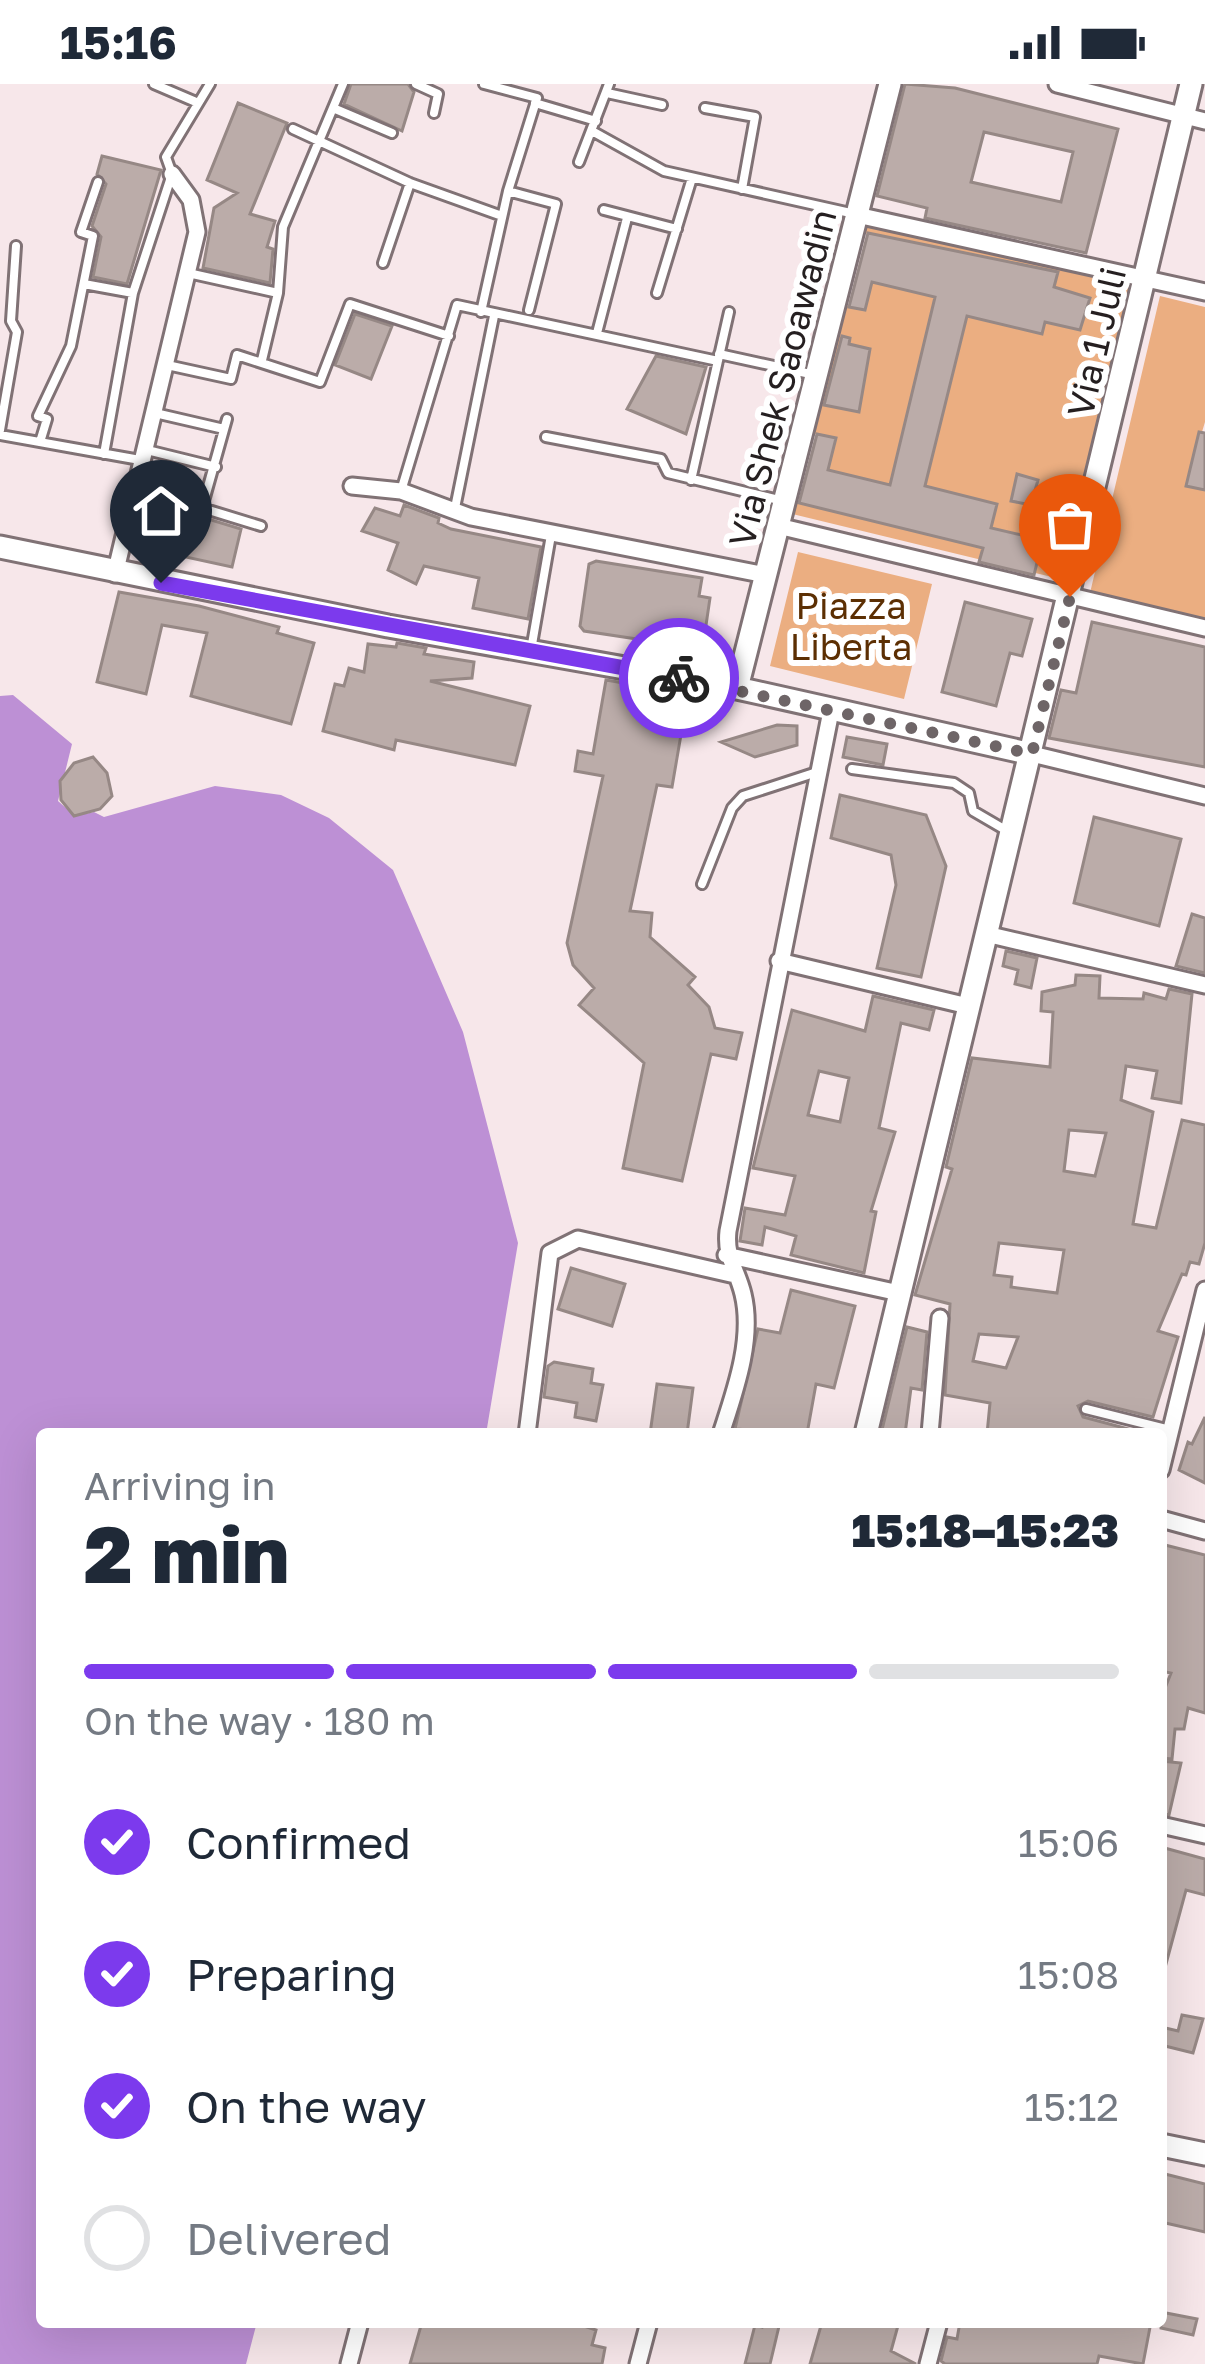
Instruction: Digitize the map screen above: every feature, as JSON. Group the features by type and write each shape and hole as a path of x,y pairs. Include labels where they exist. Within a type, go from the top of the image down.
{"main road":[{"name":"Via Shek Saoawadin","path":"737,688 890,84"},
{"name":"Via 1 Juli","path":"867,1428 1145,278 1194,119 1191,84"},
{"path":"0,548 116,574 737,688 1032,754"},
{"path":"1167,2146 1205,2154"}],"street":[{"path":"1058,84 1194,119"},
{"path":"116,574 197,232 191,200 172,174"},
{"path":"856,215 1205,292"},
{"path":"352,486 401,491 471,517 766,575"},
{"path":"778,526 1205,628"},
{"path":"722,1428 746,1334 743,1294 725,1255 831,711"},
{"path":"1032,754 1205,796"},
{"path":"986,934 1205,985"},
{"path":"779,962 968,1006"},
{"path":"527,1428 550,1253 578,1239 735,1275"},
{"path":"725,1255 899,1293"},
{"path":"1167,1446 1205,1290"},
{"path":"931,1428 940,1318"},
{"path":"1167,1521 1205,1532"},
{"path":"1167,1827 1205,1835"},
{"path":"349,2364 358,2328"},
{"path":"638,2364 647,2328"},
{"path":"928,2364 937,2328"}],"lane":[{"path":"154,84 196,102"},
{"path":"104,454 133,293 172,174 166,157 209,84"},
{"path":"262,360 278,293 284,226 343,84"},
{"path":"416,84 438,94 434,113"},
{"path":"481,312 508,191 537,98 484,84"},
{"path":"579,162 608,89 662,104"},
{"path":"535,104 594,126 664,171 856,215"},
{"path":"333,108 392,134"},
{"path":"705,108 755,117 742,189"},
{"path":"292,129 410,183 502,216"},
{"path":"657,292 692,178"},
{"path":"40,442 47,419 38,416 71,346 93,236 81,232 98,182"},
{"path":"383,263 410,183"},
{"path":"508,191 556,204 529,310"},
{"path":"604,210 677,229"},
{"path":"597,333 628,218"},
{"path":"16,245 11,321 17,332 0,432 104,454 144,455 216,467"},
{"path":"187,273 278,293"},
{"path":"84,284 133,293"},
{"path":"165,364 231,379 237,355 320,382 350,304 448,336"},
{"path":"401,491 457,305 494,316 816,375"},
{"path":"691,480 729,312"},
{"path":"455,508 494,316"},
{"path":"154,412 226,424 202,508 261,526"},
{"path":"546,437 661,459 668,473 784,502"},
{"path":"531,652 551,534"},
{"path":"852,769 963,786 973,811 1010,833"},
{"path":"702,884 732,808 742,796 818,772"},
{"path":"1086,1409 1159,1428"},
{"path":"1167,1430 1171,1431"}],"green space":[{"path":"848,223 1135,284 1064,580 780,511","holes":["860,232 1056,279 1042,334 967,316 925,486 997,504 986,548 786,500 803,431 835,439 828,470 890,485 935,297 872,282 865,310 843,305"]},
{"path":"1160,296 1205,307 1205,422 1186,485 1205,490 1205,619 1090,593"},
{"name":"Piazza Liberta","path":"798,552 932,584 904,699 770,666"}],"shaded area":[{"path":"13,695 72,744 58,801 75,816 94,812 104,817 215,786 281,795 329,818 393,870 463,1032 518,1243 487,1428 36,1428 36,2328 255,2328 246,2364 0,2364 0,696"}],"building":[{"path":"351,84 408,84 414,92 402,131 344,104"},
{"path":"905,84 955,88 1118,129 1086,253 925,218 927,208 877,196","holes":["984,132 1073,152 1061,202 971,182"]},
{"path":"238,103 287,123 250,214 275,221 267,247 273,249 270,283 203,268 214,208 237,193 207,180"},
{"path":"102,156 161,170 127,284 93,277 101,237 92,226 106,184 97,174"},
{"path":"868,233 1058,272 1054,287 1090,298 1080,330 1045,322 1042,334 967,316 925,486 997,504 991,528 1026,536 1028,512 1048,517 1034,575 979,562 983,548 799,503 817,434 836,438 828,470 890,485 935,297 872,282 865,310 849,307"},
{"path":"355,314 392,326 371,379 335,365"},
{"path":"842,336 850,338 849,344 870,349 859,412 824,405"},
{"path":"656,356 706,367 686,434 627,409"},
{"path":"1199,432 1205,433 1205,490 1186,486"},
{"path":"1017,474 1038,480 1031,505 1011,501"},
{"path":"404,505 439,518 438,523 451,529 541,547 528,619 473,608 479,578 424,566 416,584 388,570 398,543 362,531 375,508 400,516"},
{"path":"195,515 241,529 232,567 181,556"},
{"path":"596,561 702,578 699,596 710,598 705,632 693,630 690,647 584,631 580,626 589,564"},
{"path":"119,592 199,606 279,627 277,633 314,643 291,724 191,696 207,633 162,625 146,694 97,682"},
{"path":"965,602 1032,619 1022,656 1010,653 996,706 942,692"},
{"path":"1092,622 1205,647 1205,767 1049,738 1061,690 1076,693"},
{"path":"397,643 426,648 424,654 474,662 472,678 430,681 530,706 515,765 396,740 394,750 323,731 335,684 344,686 349,668 364,672 368,644 396,647"},
{"path":"606,680 688,694 672,787 657,785 630,911 652,913 650,937 695,977 688,985 709,1007 715,1028 742,1033 736,1059 711,1054 682,1181 623,1168 644,1063 579,1005 594,988 573,965 567,943 603,776 575,771 578,751 593,754"},
{"path":"777,725 797,726 797,745 755,757 721,742"},
{"path":"847,737 887,744 883,765 843,757"},
{"path":"93,757 107,773 112,796 100,809 74,816 61,800 60,781 74,763"},
{"path":"840,795 926,815 946,866 921,977 877,968 896,885 891,855 831,838"},
{"path":"1094,817 1181,839 1159,926 1074,903"},
{"path":"1192,914 1205,918 1205,973 1176,966"},
{"path":"1006,951 1037,958 1031,988 1015,984 1018,970 1003,966"},
{"path":"1076,975 1100,976 1099,998 1143,999 1144,993 1166,999 1169,989 1192,994 1181,1103 1152,1098 1157,1071 1126,1066 1121,1100 1153,1112 1133,1224 1156,1228 1182,1120 1205,1125 1205,1243 1199,1264 1190,1262 1186,1275 1182,1274 1158,1331 1178,1337 1153,1417 1088,1401 1078,1406 1083,1417 1124,1428 988,1428 990,1403 945,1395 950,1304 915,1295 952,1169 946,1167 972,1058 1050,1067 1053,1012 1041,1011 1042,992 1075,985","holes":["1069,1130 1106,1133 1095,1176 1064,1171","999,1243 1064,1250 1057,1293 1011,1287 1012,1277 994,1275","979,1334 1018,1337 1006,1368 973,1361"]},
{"path":"873,996 934,1010 929,1030 901,1023 879,1128 895,1132 871,1211 876,1212 864,1273 791,1255 796,1236 765,1227 762,1245 740,1241 745,1208 785,1215 795,1176 753,1168 792,1010 865,1031","holes":["819,1071 849,1078 840,1122 808,1115"]},
{"path":"571,1268 625,1284 612,1326 558,1309"},
{"path":"791,1290 855,1306 834,1388 816,1384 808,1428 735,1428 758,1329 780,1333"},
{"path":"907,1327 927,1332 922,1390 911,1388 906,1428 882,1428"},
{"path":"554,1362 593,1369 591,1383 603,1385 596,1421 575,1417 577,1403 544,1397 548,1366"},
{"path":"657,1384 693,1388 688,1428 651,1428"},
{"path":"1205,1417 1205,1483 1179,1470 1188,1442 1192,1444"},
{"path":"1167,1546 1205,1555 1205,1713 1188,1708 1184,1729 1175,1729 1172,1759 1167,1759 1171,1673 1167,1672"},
{"path":"1167,1762 1181,1763 1167,1814"},
{"path":"1167,1849 1205,1859 1205,1895 1186,1890 1167,1960"},
{"path":"1182,2015 1203,2019 1193,2053 1167,2046 1167,2028 1178,2031"},
{"path":"1167,2174 1205,2184 1205,2232 1167,2223"},
{"path":"1167,2313 1197,2319 1193,2335 1161,2328 1167,2328"},
{"path":"420,2328 590,2328 596,2330 592,2345 605,2348 602,2364 410,2364"},
{"path":"754,2328 779,2328 770,2364 745,2364"},
{"path":"820,2328 897,2328 891,2351 916,2364 810,2364"},
{"path":"959,2328 1150,2328 1143,2364 1099,2356 1097,2364 945,2364 941,2361 947,2337 957,2339"}],"way so far":[{"path":"679,678 1032,754 1070,597"}],"route":[{"path":"161,583 679,678"}]}
